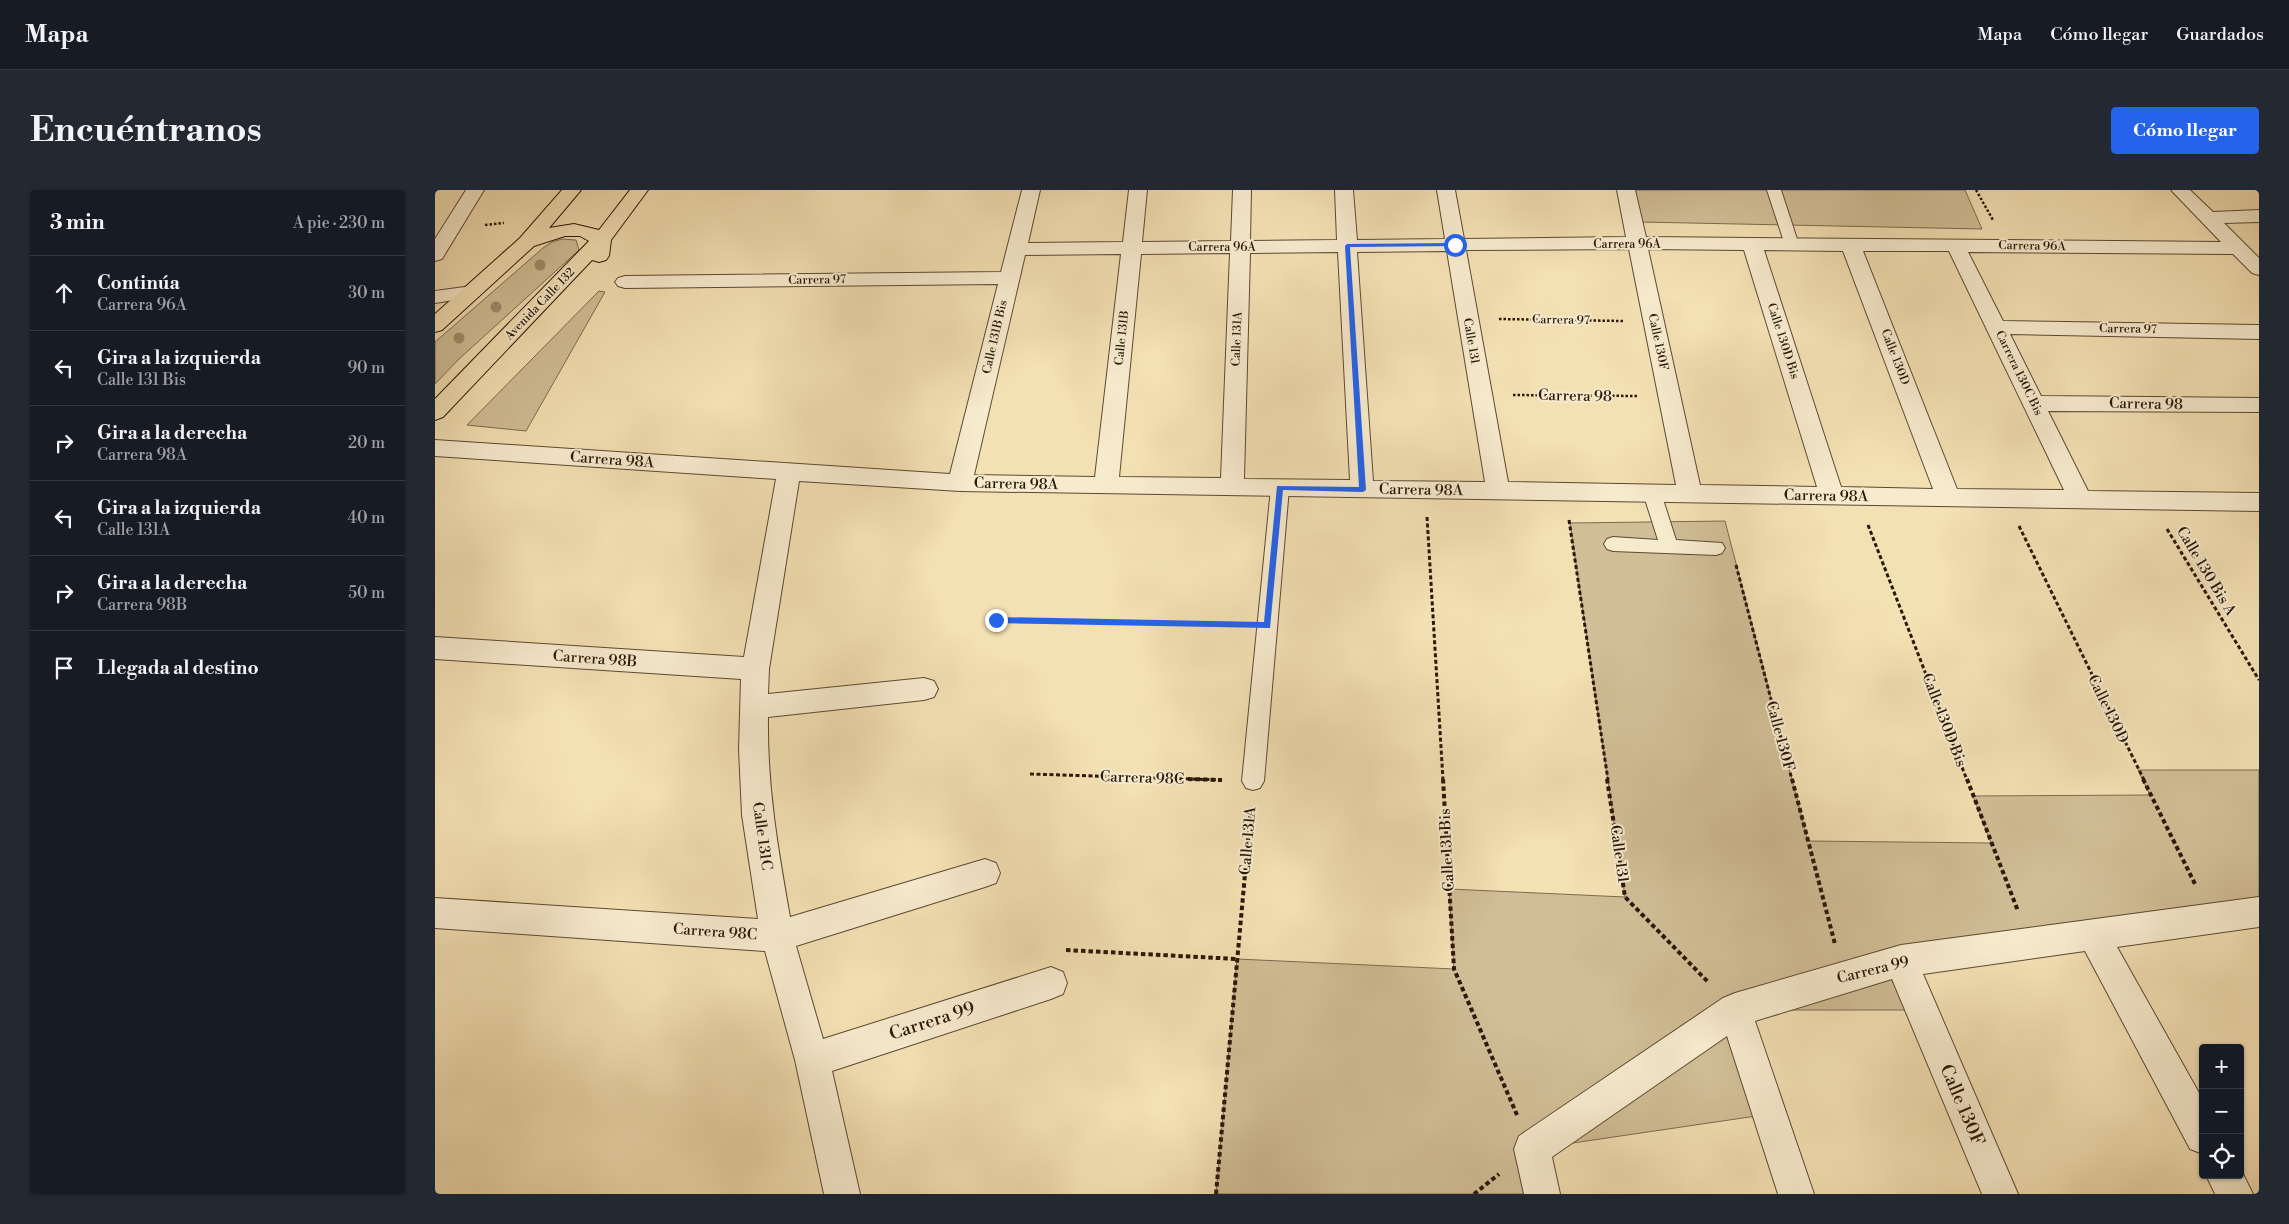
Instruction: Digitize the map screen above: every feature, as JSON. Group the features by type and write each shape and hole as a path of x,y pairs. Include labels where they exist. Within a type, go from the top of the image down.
{"main road":[{"path":"435,325 527,242 572,190"},
{"path":"527,242 561,231 580,230 595,234 601,240 639,190"},
{"name":"Avenida Calle 132","path":"435,412 504,342 540,317 576,283 600,256 601,240"}],"street":[{"path":"435,255 444,228 475,190"},
{"name":"Calle 131B Bis","path":"960,483 1031,190"},
{"name":"Calle 131B","path":"1106,485 1138,190"},
{"name":"Calle 131A","path":"1232,488 1241,190"},
{"path":"1344,190 1363,490"},
{"name":"Calle 131","path":"1446,190 1497,491"},
{"name":"Calle 130F","path":"1626,190 1690,494"},
{"path":"2180,190 2259,270"},
{"path":"2208,218 2259,216"},
{"name":"Carrera 96A","path":"1017,249 1637,243 2238,248"},
{"name":"Calle 130D Bis","path":"1752,244 1832,496"},
{"name":"Calle 130D","path":"1851,245 1949,498"},
{"name":"Carrera 130C Bis","path":"1956,246 2081,500"},
{"name":"Carrera 97","path":"625,282 1009,278"},
{"path":"435,296 472,292"},
{"name":"Carrera 97","path":"1996,327 2259,332"},
{"name":"Carrera 98","path":"2034,403 2259,406"},
{"name":"Carrera 98A","path":"435,448 960,483 2259,502"},
{"name":"Calle 131C","path":"789,472 755,669 753,750 757,815 777,936 812,1060 842,1194"},
{"name":"Carrera 98B","path":"435,648 755,669"},
{"path":"754,707 924,689"},
{"name":"Carrera 98C","path":"435,913 777,936 985,873"},
{"name":"Carrera 99","path":"1532,1149 1735,1010 1901,961 2259,912"},
{"path":"2093,935 2202,1134"},
{"name":"Calle 130F","path":"1901,961 2000,1194"},
{"name":"Carrera 99","path":"812,1060 1051,983"},
{"path":"1735,1010 1796,1194"},
{"path":"1532,1149 1542,1194"},
{"path":"2226,1179 2235,1194"}],"lane":[{"path":"1774,190 1793,244"},
{"path":"1253,781 1279,488"},
{"path":"1652,493 1669,548"},
{"path":"1613,544 1669,548 1716,548"}],"path":[{"name":"Carrera 97","path":"1468,319 1653,321"},
{"name":"Carrera 98","path":"1481,394 1669,397"},
{"name":"Calle 131 Bis","path":"1426,490 1454,970 1532,1149"},
{"name":"Calle 131","path":"1565,492 1625,897 1735,1010"},
{"name":"Calle 130D Bis","path":"1857,496 2030,944"},
{"name":"Calle 130D","path":"2005,499 2211,919"},
{"name":"Calle 130 Bis A","path":"2150,500 2259,680"},
{"name":"Calle 130F","path":"1735,559 1844,977"},
{"path":"996,620 1267,625"},
{"name":"Carrera 98C","path":"1030,774 1253,781"},
{"name":"Calle 131A","path":"1215,1194 1253,781"},
{"path":"1065,950 1237,959"}],"shaded area":[{"path":"1635,190 1965,190 1982,229 1640,222"},
{"path":"562,239 576,240 579,250 459,359 435,384 435,342 543,248 552,242"},
{"path":"599,291 605,292 526,431 467,425"},
{"path":"1725,521 1808,841 1991,843 1973,796 2150,795 2138,770 2259,770 2259,913 1902,961 1921,1010 1736,1010 1770,1114 1532,1149 1542,1194 1216,1194 1237,959 1454,969 1449,889 1625,897 1570,523"}],"route":[{"path":"996,620 1267,625 1279,488 1363,490 1347,246 1455,245"}]}
